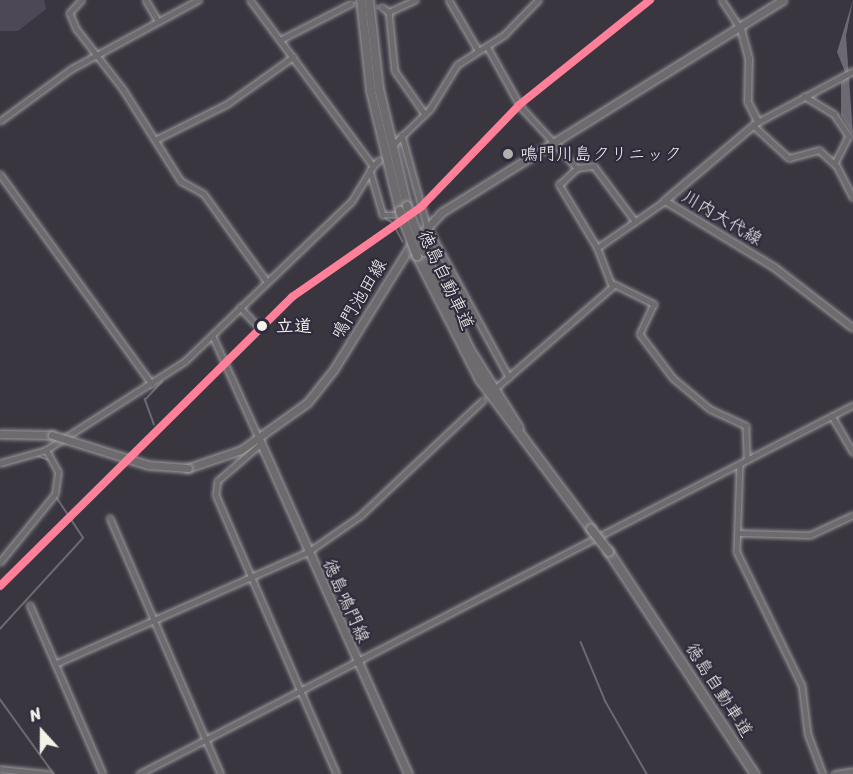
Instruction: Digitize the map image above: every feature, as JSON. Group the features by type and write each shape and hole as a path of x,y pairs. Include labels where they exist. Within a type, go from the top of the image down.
{"highway":[{"name":"徳島自動車道","path":"361,0 371,91 403,209 420,254 470,350 551,477 609,552 755,774"},
{"name":"徳島自動車道","path":"370,0 387,135 403,209"}],"main road":[{"name":"鳴門池田線","path":"0,434 52,435 148,465 188,468 224,459 260,442 307,403 334,369 402,257 427,226 553,143 741,28 782,0"},
{"path":"741,28 749,58 748,102 756,124"},
{"name":"川内大代線","path":"756,124 665,201 776,268 853,327"},
{"name":"徳島鳴門線","path":"260,442 408,774"}],"street":[{"path":"82,0 70,13 72,21 181,181 204,194 265,279"},
{"path":"146,0 158,21"},
{"path":"0,121 97,55 198,0"},
{"path":"250,0 371,168 383,215 395,218 420,201"},
{"path":"389,12 415,0"},
{"path":"449,0 478,50"},
{"path":"394,143 425,114 453,69 487,46 538,0"},
{"path":"722,0 741,28"},
{"path":"280,40 350,4"},
{"path":"382,7 389,12 395,70 425,114"},
{"path":"487,46 519,105 577,168"},
{"path":"155,140 227,104 293,57"},
{"path":"853,71 756,124 789,158 815,147 835,163 853,197"},
{"path":"804,96 834,114 849,136 835,163"},
{"path":"402,135 427,226 509,376"},
{"path":"0,463 46,450 152,384 212,335 265,279 351,202 371,168 379,160"},
{"path":"635,221 594,166 577,168 559,185 597,249 614,285 654,304 640,334 666,372 710,409 746,426 747,460"},
{"path":"0,174 152,384"},
{"path":"597,249 665,201"},
{"path":"497,387 614,285"},
{"path":"240,307 256,324"},
{"path":"212,335 260,442 216,486 251,576 337,774"},
{"path":"55,664 308,552 360,516 482,401"},
{"path":"139,774 358,665 853,405"},
{"path":"832,416 853,452"},
{"path":"0,562 55,494 58,472 46,450"},
{"path":"740,464 735,498 741,533 737,552 802,685 808,734 823,774"},
{"path":"741,533 810,535 853,515"},
{"path":"110,518 221,774"},
{"path":"30,605 103,774"},
{"path":"0,769 49,774"},
{"path":"834,774 853,771"}],"shaded area":[{"path":"0,0 44,0 46,9 18,31 0,31"},
{"path":"853,0 846,36 853,134 841,115 841,83 847,77 837,52"}],"waterway":[{"path":"382,216 393,223 403,242"},
{"path":"154,425 145,400 162,382"},
{"path":"38,456 51,461"},
{"path":"0,629 83,538 56,497"},
{"path":"581,642 606,702 647,774"},
{"path":"0,699 54,774"}],"tunnel":[{"path":"350,4 382,7"}],"transit line":[{"path":"0,586 292,297 421,207 519,105 650,0"}],"place":[{"name":"鳴門川島クリニック","path":"508,154"},
{"name":"立道","path":"262,326"}]}
